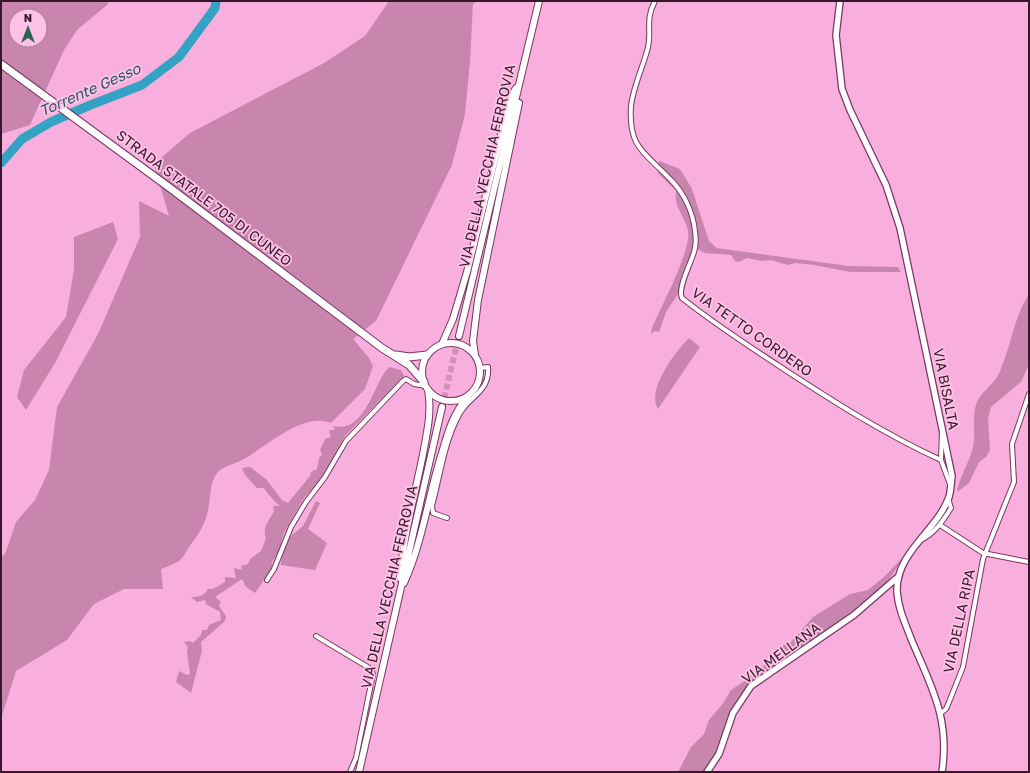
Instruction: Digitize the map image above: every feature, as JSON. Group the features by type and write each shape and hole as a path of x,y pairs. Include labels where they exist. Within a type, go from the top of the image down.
{"highway":[{"name":"STRADA STATALE 705 DI CUNEO","path":"1,64 170,188 382,348 409,365 426,386"},
{"path":"392,355 405,357 427,355"}],"main road":[{"name":"VIA DELLA VECCHIA FERROVIA","path":"459,336 539,1"},
{"path":"442,344 453,319 467,272 510,98 520,81"},
{"path":"399,595 412,566 437,467 448,432 458,407 479,381 481,368 476,355 473,340 478,300 519,101 520,81"},
{"path":"399,595 403,549 428,424 430,402 422,368 427,355 435,347 442,344 451,342 460,344 469,348 476,355"},
{"path":"426,386 439,398 448,401 457,400 469,395"},
{"name":"VIA DELLA VECCHIA FERROVIA","path":"359,772 442,407"}],"street":[{"name":"VIA TETTO CORDERO","path":"656,1 651,9 648,20 648,48 632,98 632,120 637,144 644,155 675,183 688,204 691,214 695,230 695,251 680,295 682,298 741,340 843,408 895,438 941,460"},
{"name":"VIA BISALTA","path":"840,1 836,35 842,89 850,110 876,162 895,210 910,274 950,467 951,487 948,498 935,520 907,557 899,576 897,593 901,611 941,713 945,742 942,772"},
{"path":"447,518 432,513 432,506 448,445 458,416 466,405 479,394 486,380 488,367 481,368"},
{"path":"267,580 274,569 291,527 306,502 325,477 346,441 403,381 406,379 414,384 426,386"},
{"name":"VIA DELLA RIPA","path":"941,713 946,709 950,702 963,667 983,559 1014,482 1012,444 1029,394"},
{"path":"942,430 941,460 951,487"},
{"path":"919,541 930,535 940,526 952,508 948,498"},
{"name":"VIA DELLA RIPA","path":"940,526 983,553 986,553"},
{"path":"986,553 1029,562"},
{"name":"VIA MELLANA","path":"707,772 719,754 733,713 751,686 854,615 899,576"},
{"path":"316,636 371,669 373,674 356,758 350,772"}],"shaded area":[{"path":"1,1 109,1 107,5 77,30 64,50 30,125 1,134"},
{"path":"389,1 478,1 473,4 470,62 465,114 452,165 376,321 353,339 369,358 373,366 365,389 331,423 320,421 309,422 297,426 244,459 218,472 213,480 207,515 201,530 181,559 161,569 163,589 124,589 94,604 67,640 16,671 1,719 1,557 5,554 16,522 35,500 49,470 57,407 98,334 140,237 139,201 169,216 154,164 190,133 324,63 365,36"},
{"path":"659,161 680,169 692,189 709,241 717,248 849,266 898,267 901,272 850,272 814,265 795,263 788,265 771,260 762,261 747,258 739,262 735,261 731,255 705,253 695,248 678,294 666,312 659,332 655,331 651,334 652,328 680,265 688,240 688,231 676,201 676,191 658,173"},
{"path":"113,222 118,239 55,363 26,410 17,397 24,370 66,317 74,269 74,237"},
{"path":"1029,294 1029,364 1021,382 991,407 988,419 990,450 986,457 979,462 969,483 959,491 957,490 958,485 973,445 976,405 981,396 998,376 1016,322"},
{"path":"689,338 700,347 658,409 655,401 659,382 670,362"},
{"path":"389,367 401,370 404,376 345,436 322,479 304,498 284,533 281,543 286,544 291,536 303,526 316,501 320,503 308,529 327,543 315,570 281,565 282,554 278,553 272,562 272,568 255,593 246,587 242,579 215,597 221,602 219,606 226,616 225,621 201,642 202,651 191,693 176,682 179,671 187,675 190,674 187,652 188,647 184,642 190,641 193,643 201,635 202,630 207,630 209,625 221,620 220,612 206,604 205,600 197,602 191,597 201,596 208,589 213,589 225,582 225,577 236,578 234,568 242,570 241,566 248,564 250,559 261,551 266,538 265,527 274,511 273,506 280,506 264,488 257,488 245,475 242,468 250,467 266,479 282,500 288,503 310,476 311,472 317,469 319,458 322,455 320,450 325,439 331,437 329,430 335,430 333,426 344,426 353,422 361,415 383,374"},
{"path":"907,553 888,581 865,603 811,642 753,680 735,704 715,757 703,772 678,772 691,747 704,734 709,720 724,702 731,690 743,682 749,675 765,665 775,649 791,642 813,617 850,594 868,590 884,577"}],"waterway":[{"name":"Torrente Gesso","path":"1,163 22,139 51,122 142,85 179,57 215,8 216,1"}],"tunnel":[{"path":"442,407 459,336"}]}
